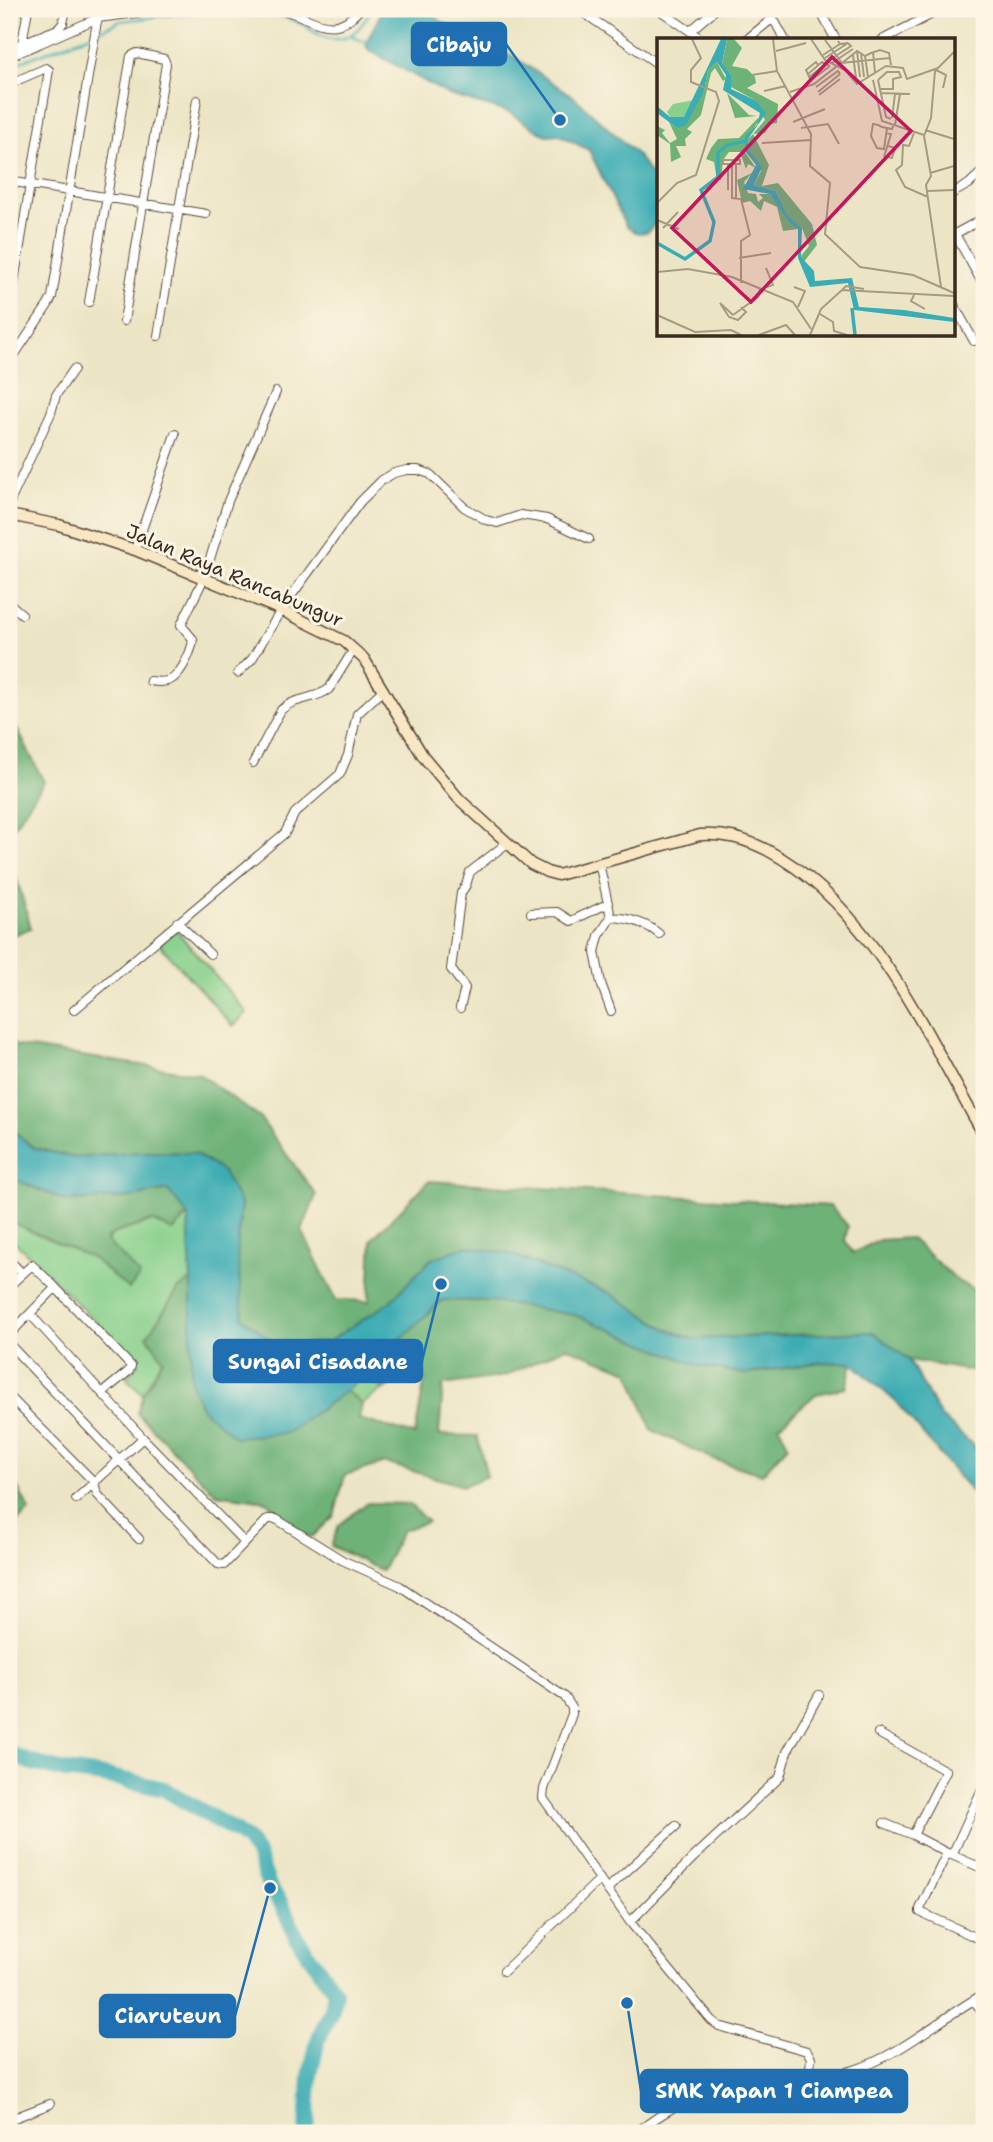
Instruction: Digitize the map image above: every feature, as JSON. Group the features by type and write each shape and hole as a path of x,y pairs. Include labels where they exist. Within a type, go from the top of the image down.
{"main road":[{"name":"Jalan Raya Rancabungur","path":"12,516 60,524 135,550 281,610 344,641 364,659 423,756 441,779 506,844 531,864 547,872 558,875 700,835 712,834 734,837 754,844 806,874 839,906 875,951 928,1033 984,1135"}],"street":[{"path":"22,43 28,9"},
{"path":"9,49 58,29 63,23 66,9"},
{"path":"9,57 98,17 167,9"},
{"path":"280,9 324,26 336,27 355,16 360,9"},
{"path":"578,9 657,64"},
{"path":"658,9 700,38"},
{"path":"691,32 716,9"},
{"path":"768,9 784,38"},
{"path":"819,9 835,38"},
{"path":"887,38 942,9"},
{"path":"9,363 52,297 98,17"},
{"path":"748,38 773,18"},
{"path":"89,302 131,56 137,53 164,59 166,64 124,321"},
{"path":"9,90 9,84 46,68 50,70 32,185 9,299"},
{"path":"158,336 198,100"},
{"path":"954,192 969,184 984,170"},
{"path":"9,181 206,215"},
{"path":"984,218 954,234 984,286"},
{"path":"954,305 974,341"},
{"path":"9,504 51,413 56,395 74,369"},
{"path":"150,681 164,682 174,677 190,653 193,639 181,625 204,578 228,501 276,392"},
{"path":"135,550 175,434"},
{"path":"238,673 252,659 281,610 372,489 394,473 418,470 429,474 464,508 486,520 497,523 521,515 547,519 589,539"},
{"path":"9,530 12,516"},
{"path":"9,603 22,614"},
{"path":"253,763 287,704 323,694 329,689 354,649"},
{"path":"74,1010 285,834 295,813 340,774 348,755 357,714 383,690"},
{"path":"460,1008 466,988 451,969 461,893 470,872 506,844"},
{"path":"599,863 611,917 599,936 595,952 601,983 611,1011"},
{"path":"531,913 556,912 574,921 607,904"},
{"path":"611,917 634,921 659,934"},
{"path":"177,922 210,954"},
{"path":"9,1260 22,1273"},
{"path":"9,1286 30,1265 34,1265 131,1366 129,1371 102,1393"},
{"path":"9,1335 52,1292 54,1286"},
{"path":"30,1314 245,1543"},
{"path":"9,1344 218,1564 224,1565 268,1519 276,1519 342,1560 400,1586 565,1697 572,1708 572,1714 544,1788 543,1798 630,1923 711,2020 719,2026 807,2051 811,2058 809,2078"},
{"path":"9,1396 94,1482 97,1494 139,1539"},
{"path":"76,1499 144,1438"},
{"path":"630,1923 693,1858 780,1777 787,1752 819,1695"},
{"path":"878,1733 946,1771 914,1835"},
{"path":"982,1789 920,1912 981,1939 984,1923"},
{"path":"884,1823 950,1854 983,1865"},
{"path":"607,1889 676,1826"},
{"path":"504,1970 600,1879"},
{"path":"636,2133 655,2118 713,2090 809,2078 866,2066 984,1994"},
{"path":"973,2000 984,2013"},
{"path":"9,2120 50,2104"}],"green space":[{"path":"9,713 44,782 9,834"},
{"path":"9,852 31,928 9,937"},
{"path":"176,930 247,1013 233,1026 159,944"},
{"path":"9,1041 17,1046 199,1074 260,1118 316,1195 302,1231 336,1300 369,1301 372,1239 429,1181 830,1206 848,1226 845,1240 853,1253 879,1240 910,1238 959,1282 984,1295 984,1373 909,1360 873,1332 693,1339 667,1329 609,1293 510,1254 431,1259 390,1302 329,1342 279,1347 243,1318 237,1251 241,1204 194,1153 138,1152 76,1158 34,1148 9,1127"},
{"path":"9,1177 66,1201 126,1198 168,1190 188,1215 173,1231 152,1221 112,1234 106,1240 140,1275 129,1289 92,1258 9,1221"},
{"path":"188,1215 191,1280 178,1290 163,1359 143,1394 126,1378 138,1364 9,1236 9,1221 92,1258 129,1289 139,1275 106,1241 112,1234 153,1221 173,1231"},
{"path":"191,1280 191,1383 286,1433 346,1391 362,1404 359,1419 415,1435 425,1378 417,1371 382,1390 367,1372 442,1300 491,1301 575,1315 699,1366 746,1374 821,1362 852,1363 846,1388 816,1394 779,1426 788,1445 762,1474 715,1460 652,1430 629,1371 566,1347 505,1376 443,1385 439,1435 477,1436 487,1476 463,1486 385,1463 345,1475 334,1516 312,1537 290,1529 267,1501 216,1494 137,1413 143,1394 163,1359 147,1336 178,1290"},
{"path":"367,1372 382,1390 362,1404 346,1391"},
{"path":"9,1473 30,1510 9,1530"},
{"path":"367,1503 409,1504 428,1522 402,1530 382,1571 331,1546 339,1525"}],"water":[{"path":"383,9 424,9 457,32 512,56 574,97 635,153 657,184 657,221 648,232 637,233 626,226 589,150 558,134 547,135 540,132 508,112 449,95 369,50 367,41"},
{"path":"9,1127 34,1148 76,1158 138,1152 194,1153 223,1172 241,1204 237,1251 243,1318 279,1347 329,1341 390,1302 431,1259 466,1246 510,1254 609,1293 667,1329 693,1339 873,1332 909,1360 940,1416 984,1455 984,1507 895,1401 852,1363 821,1362 746,1374 699,1366 575,1315 491,1301 442,1300 346,1391 286,1433 235,1437 202,1409 191,1383 188,1215 168,1190 126,1198 66,1201 9,1177"}],"waterway":[{"path":"97,32 120,21 227,9"},
{"path":"245,9 287,18 321,36 333,39 353,34 371,9"},
{"path":"9,66 91,35"},
{"path":"352,37 369,43"},
{"path":"9,1753 29,1762 65,1771 111,1777 164,1789 247,1840 257,1854 270,1888 281,1903 297,1938 335,1992 332,2009 318,2040 310,2075 307,2133"}],"place":[{"name":"Cibaju","path":"560,120"},
{"name":"Sungai Cisadane","path":"441,1284"},
{"name":"Ciaruteun","path":"270,1888"},
{"name":"SMK Yapan 1 Ciampea","path":"627,2003"}]}
